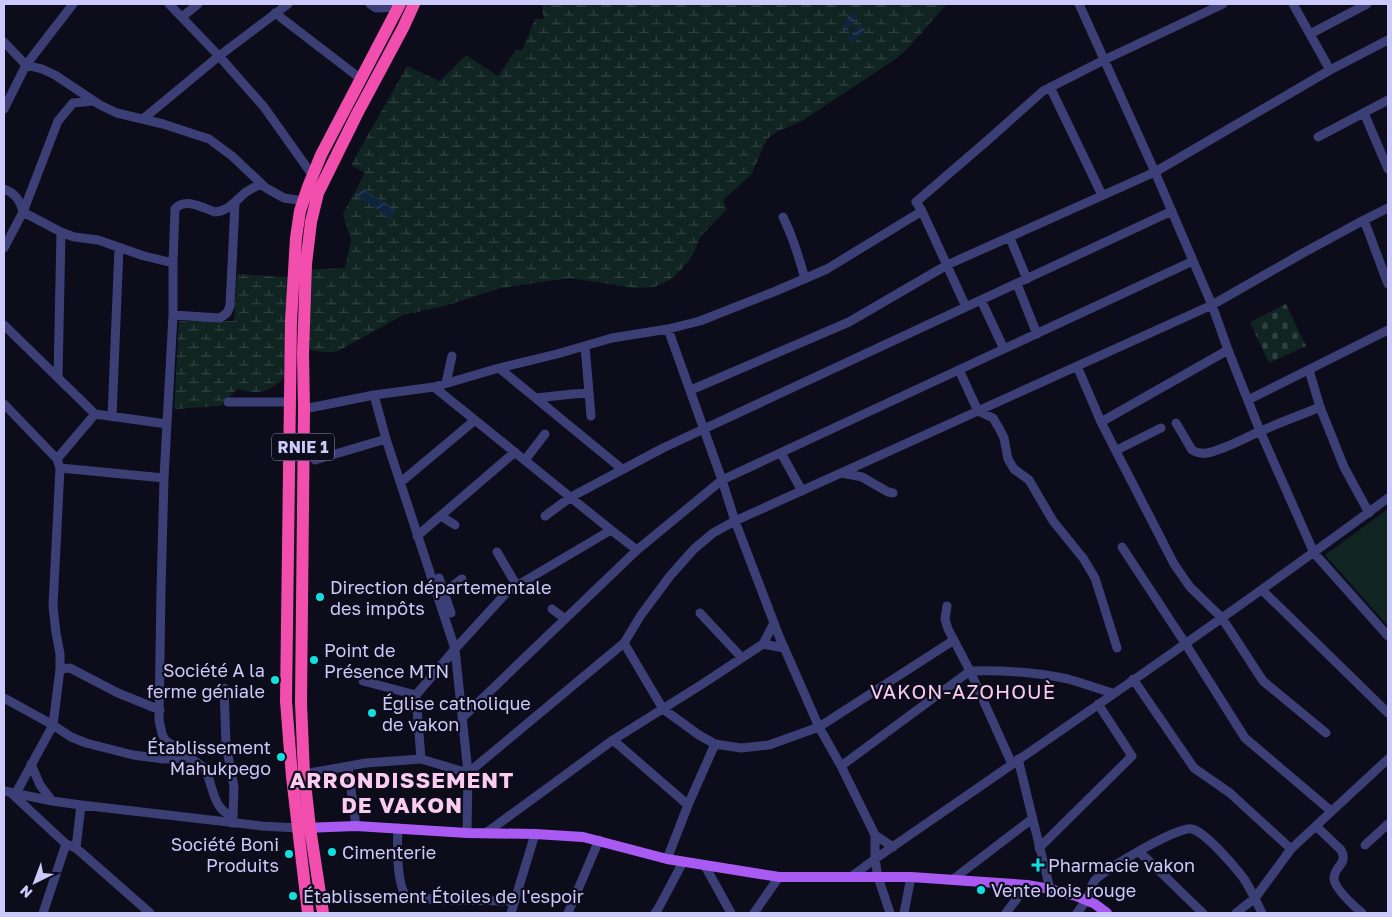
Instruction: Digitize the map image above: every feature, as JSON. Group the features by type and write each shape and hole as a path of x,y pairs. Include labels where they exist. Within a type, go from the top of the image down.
{"highway":[{"name":"RNIE 1","path":"308,913 300,684 303,354 306,264 311,222 318,193 344,138 414,4"},
{"name":"RNIE 1","path":"323,913 304,828 288,737 286,674 291,321 296,238 304,201 321,155 399,5"}],"main road":[{"path":"304,828 356,826 486,834 535,834 583,837 667,859 779,877 910,877 1027,885 1050,889 1086,900 1108,913"}],"street":[{"path":"4,109 26,65 73,4"},
{"path":"169,4 219,56 264,108 313,176"},
{"path":"182,17 198,4"},
{"path":"143,119 219,56 288,4"},
{"path":"370,4 376,8 399,5"},
{"path":"1079,4 1212,304 1260,431 1314,553 1388,636"},
{"path":"966,307 922,211 916,202 1043,91 1223,4"},
{"path":"1292,4 1330,70"},
{"path":"1310,34 1366,4"},
{"path":"275,13 361,79"},
{"path":"691,390 849,322 947,265 1155,172 1330,70 1388,40"},
{"path":"4,42 26,65 55,75 93,101 118,113 163,124 209,139 232,156 261,184 284,198 304,201"},
{"path":"1050,87 1102,195"},
{"path":"1318,136 1388,100"},
{"path":"4,248 23,212 58,121 73,104 93,101"},
{"path":"1364,113 1388,168"},
{"path":"232,820 219,806 208,773 204,767 165,740 162,734 160,710 161,590 164,478 173,316 175,209 178,204 184,203 217,212 235,204 246,193 261,184"},
{"path":"4,189 18,198 23,212 61,232 74,237 104,242 144,256 173,263"},
{"path":"173,316 220,318 228,313 230,306 235,204"},
{"path":"468,773 624,643 641,615 670,576 694,549 713,533 735,521 1212,304 1388,208"},
{"path":"304,409 374,395 434,387 612,338 668,329 700,321 827,269 922,211"},
{"path":"546,516 571,497 622,469 704,429 1172,211"},
{"path":"783,217 798,252 805,279"},
{"path":"1364,220 1388,284"},
{"path":"58,378 61,232"},
{"path":"1010,238 1027,279"},
{"path":"112,417 119,248"},
{"path":"462,718 637,550 722,480 1193,261"},
{"path":"1017,284 1037,334"},
{"path":"981,300 1004,349"},
{"path":"4,324 95,414 167,424"},
{"path":"668,329 691,390 735,521 784,648 818,727 841,766 875,834 875,859 878,877 890,913"},
{"path":"1248,400 1388,330"},
{"path":"585,346 591,416"},
{"path":"1101,422 1228,350"},
{"path":"446,384 452,356"},
{"path":"1077,366 1101,422 1174,564 1190,587 1222,618 1264,680 1326,732"},
{"path":"499,368 622,469"},
{"path":"959,370 978,410 993,418 1004,438 1008,459 1014,469 1029,480 1054,521 1083,558 1095,578 1118,648"},
{"path":"1309,370 1320,407 1344,467 1369,513"},
{"path":"434,387 637,550"},
{"path":"536,398 589,394"},
{"path":"374,395 417,536 451,613"},
{"path":"228,402 291,402"},
{"path":"4,404 59,464 164,478"},
{"path":"1176,423 1192,450 1196,453 1204,454 1218,450 1320,407"},
{"path":"8,791 32,764 53,725 60,669 54,606 59,464 95,414"},
{"path":"401,482 475,420"},
{"path":"1116,450 1161,428"},
{"path":"525,460 546,434"},
{"path":"315,460 386,439"},
{"path":"417,536 515,452"},
{"path":"781,453 802,491"},
{"path":"842,473 862,477 893,493"},
{"path":"852,876 1262,590 1388,498"},
{"path":"441,516 455,526"},
{"path":"420,759 416,694 455,648 508,592 611,530"},
{"path":"1122,547 1245,738 1331,811"},
{"path":"497,552 517,586"},
{"path":"439,578 441,594 455,648 468,773 467,833"},
{"path":"441,594 462,579"},
{"path":"1262,590 1388,712"},
{"path":"947,606 945,619 954,640 1015,762 1050,889"},
{"path":"552,609 565,619"},
{"path":"700,613 742,658"},
{"path":"486,834 613,740 663,710 763,644 774,623"},
{"path":"624,643 663,710 715,744 741,748 769,745 818,727 954,640"},
{"path":"763,644 784,648"},
{"path":"60,669 70,668 118,693 160,710"},
{"path":"841,766 970,671 1023,672 1068,680 1113,693"},
{"path":"1133,680 1194,768 1230,793 1291,850"},
{"path":"364,681 416,694"},
{"path":"224,688 226,746 234,787 232,820"},
{"path":"4,698 71,737 86,743 133,755 192,758"},
{"path":"1039,848 1132,756 1098,704"},
{"path":"164,758 165,740"},
{"path":"613,740 688,805"},
{"path":"667,859 715,744"},
{"path":"304,774 366,764 420,759 468,773"},
{"path":"1236,913 1255,898 1291,850 1388,759"},
{"path":"32,764 40,785 52,801"},
{"path":"348,767 356,826"},
{"path":"8,791 52,801 81,805 304,828"},
{"path":"8,791 66,844 76,848 150,913"},
{"path":"76,848 81,805"},
{"path":"952,880 1032,819"},
{"path":"1364,845 1388,824"},
{"path":"1316,826 1344,855 1344,859 1334,874 1335,882 1362,913"},
{"path":"398,828 398,866 404,894 407,899 424,897 433,900 515,901"},
{"path":"1077,913 1097,879 1167,836 1191,828 1201,833 1210,841 1242,877 1262,913"},
{"path":"511,913 535,834"},
{"path":"875,834 893,847"},
{"path":"568,913 598,840"},
{"path":"43,913 66,844"},
{"path":"1137,853 1198,913"},
{"path":"1137,853 1158,868 1203,913"},
{"path":"658,912 683,862"},
{"path":"705,866 731,913"},
{"path":"754,913 779,877"},
{"path":"904,913 910,877"},
{"path":"1006,913 1027,885"}],"green space":[{"path":"542,4 947,4 897,58 802,121 776,132 767,139 751,175 723,200 727,209 701,236 692,256 670,280 654,287 635,288 569,278 501,288 445,306 403,315 338,351 320,352 303,347 303,270 345,268 351,240 343,214 365,173 351,165 407,66 440,81 466,55 498,76 516,50 522,51 535,19 544,19"},
{"path":"237,274 288,277 286,375 274,386 262,392 237,389 221,406 174,409 179,321 234,321"},
{"path":"1286,304 1306,346 1269,363 1250,322"},
{"path":"1388,509 1388,626 1325,555"}],"water":[{"path":"854,10 858,18 846,32 842,24"},
{"path":"860,24 866,30 854,43 848,38"},
{"path":"362,189 396,210 392,219 357,196"}],"place":[{"name":"Direction départementale des impôts","path":"320,597"},
{"name":"Point de Présence MTN","path":"314,660"},
{"name":"Société A la ferme géniale","path":"275,680"},
{"name":"Église catholique de vakon","path":"372,713"},
{"name":"Établissement Mahukpego","path":"281,757"},
{"name":"Cimenterie","path":"332,852"},
{"name":"Société Boni Produits","path":"289,854"},
{"name":"Pharmacie vakon","path":"1038,865"},
{"name":"Vente bois rouge","path":"981,890"},
{"name":"Établissement Étoiles de l'espoir","path":"293,896"}],"district":[{"name":"VAKON-AZOHOUÈ","path":"963,691"},
{"name":"ARRONDISSEMENT DE VAKON","path":"402,792"}]}
